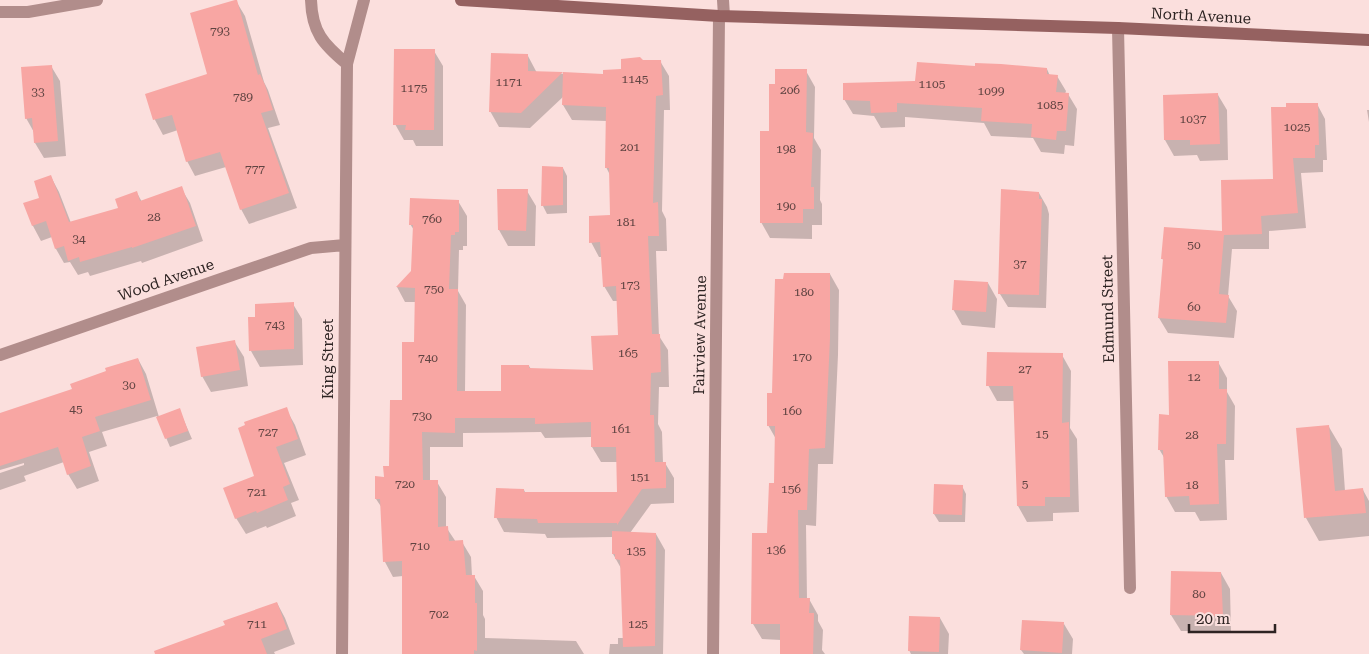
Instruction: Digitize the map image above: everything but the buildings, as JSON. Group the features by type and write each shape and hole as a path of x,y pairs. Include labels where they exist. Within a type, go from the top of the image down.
{"street":[{"path":"0,12 28,12 97,0"},
{"path":"312,0 312,15 316,30 328,49 347,64"},
{"name":"King Street","path":"342,654 347,64 364,0"},
{"name":"North Avenue","path":"461,0 722,16 1118,28 1369,40"},
{"name":"Fairview Avenue","path":"713,654 723,0"},
{"name":"Edmund Street","path":"1118,28 1130,588"},
{"name":"Wood Avenue","path":"0,356 311,248 345,245"}]}
